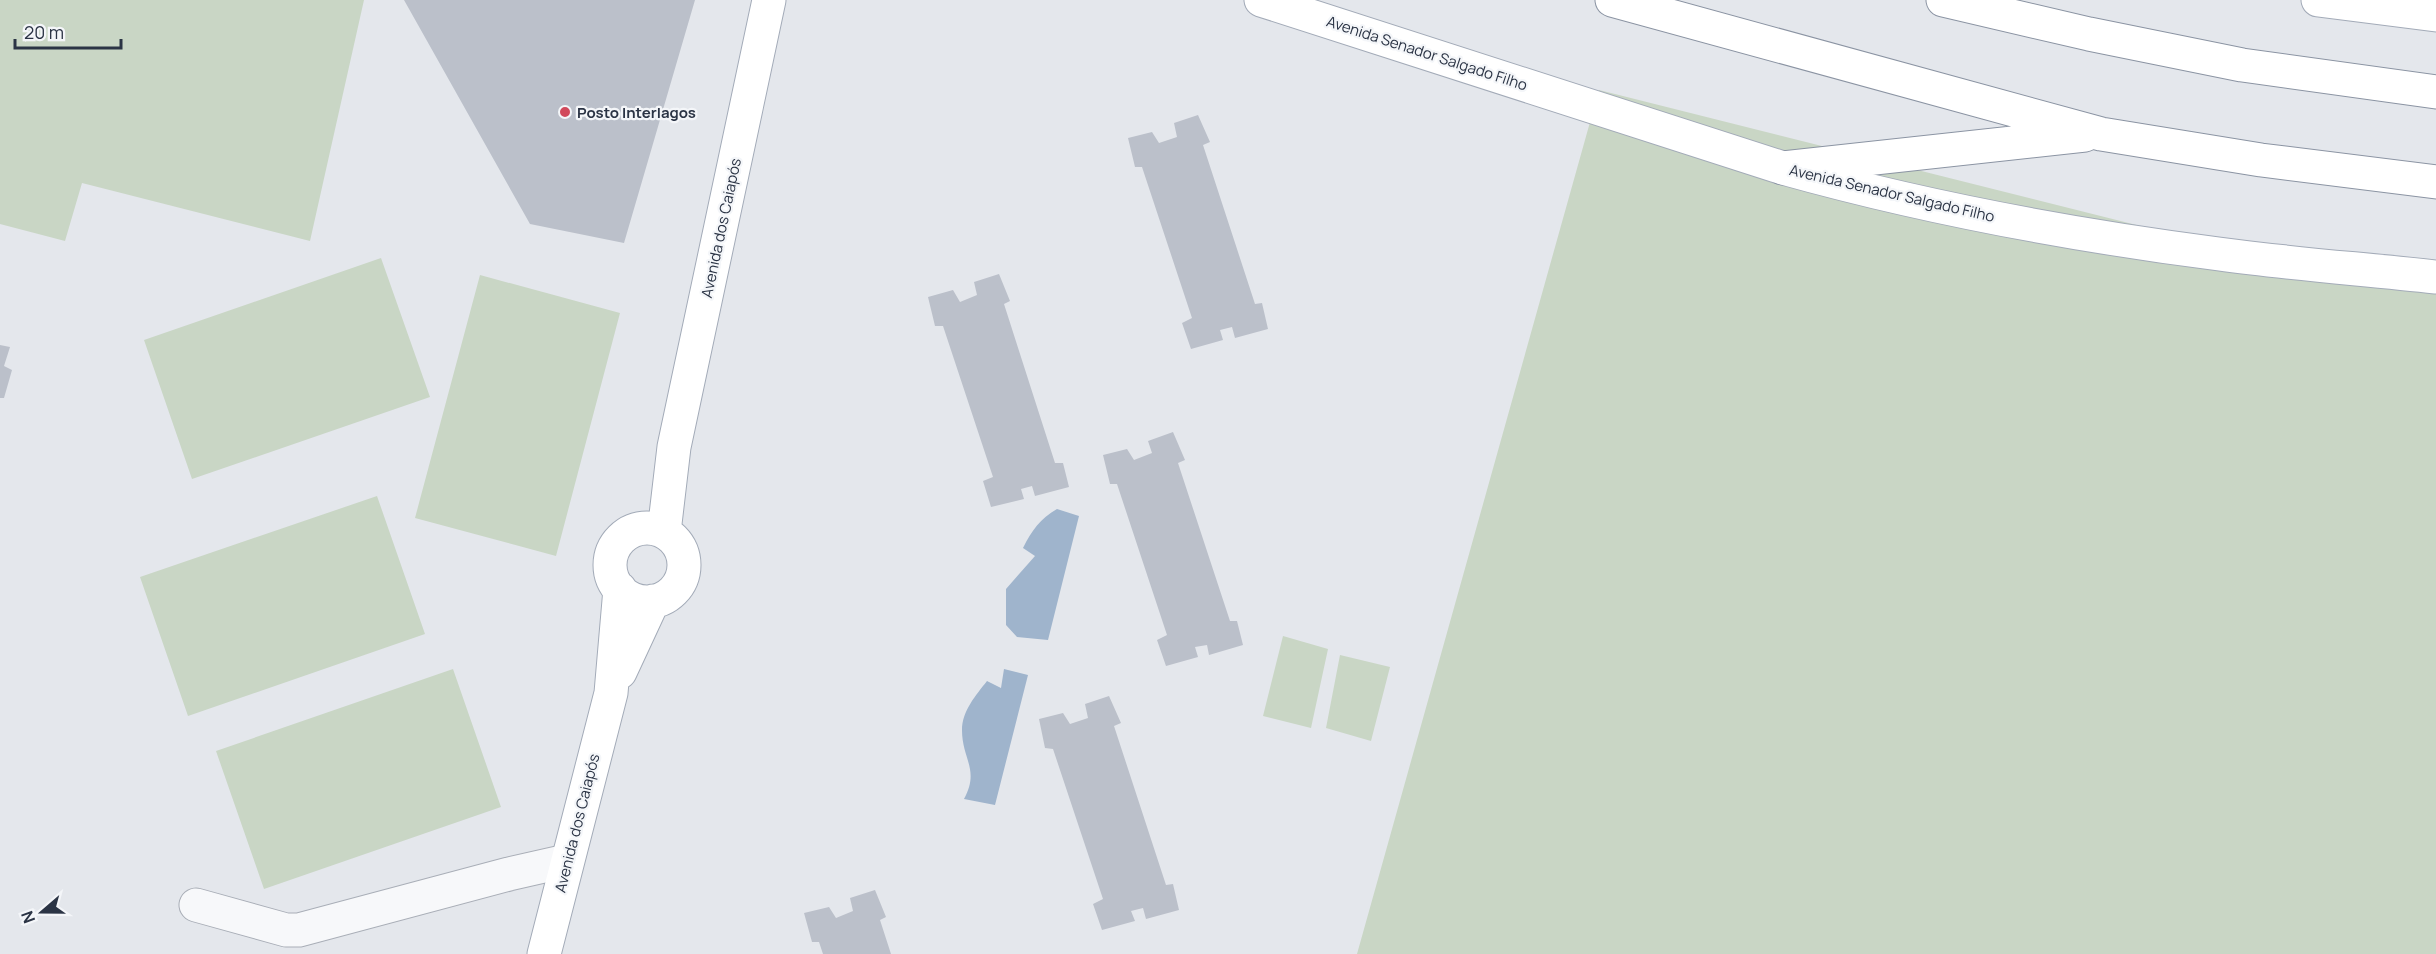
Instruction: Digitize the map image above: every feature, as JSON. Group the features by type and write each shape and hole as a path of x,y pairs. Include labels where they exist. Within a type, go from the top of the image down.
{"main road":[{"name":"Avenida Senador Salgado Filho","path":"1262,0 1783,168 1847,186 2039,227 2220,254 2436,277"},
{"path":"1612,0 2101,134 2261,160 2436,182"},
{"path":"1943,0 2089,34 2242,65 2436,92"},
{"path":"2336,2 2436,15"},
{"name":"Avenida dos Caiapós","path":"651,531 674,447 770,3"},
{"path":"1783,168 2101,134"},
{"path":"651,531 672,537 682,552 684,571 670,594 653,602 635,600 620,589 611,573 612,555 622,539 651,531"},
{"name":"Avenida dos Caiapós","path":"611,693 620,589"},
{"name":"Avenida dos Caiapós","path":"544,954 566,861 611,693 653,602"}],"lane":[{"path":"196,905 286,930 299,930 566,861"}],"green space":[{"path":"0,0 364,0 310,241 82,183 65,241 0,224"},
{"path":"1599,90 2228,248 2436,276 2436,954 1357,954"},
{"path":"381,258 430,397 192,479 144,340"},
{"path":"480,275 620,313 556,556 415,518"},
{"path":"377,496 425,634 188,716 140,577"},
{"path":"1283,636 1328,649 1311,728 1263,716"},
{"path":"1340,655 1390,667 1371,741 1326,728"},
{"path":"453,669 501,807 264,889 216,751"}],"water":[{"path":"1057,509 1079,516 1048,640 1017,637 1006,625 1006,589 1035,556 1023,548 1030,536 1041,521"},
{"path":"1004,669 1028,675 995,805 964,799 969,789 970,772 962,730 967,710 987,681 1001,688"}],"building":[{"name":"Posto Interlagos","path":"404,0 695,0 624,243 530,224"},
{"path":"1198,115 1210,142 1203,145 1255,304 1262,303 1268,329 1235,338 1232,327 1220,330 1223,340 1191,349 1182,323 1192,318 1142,167 1135,167 1128,138 1152,132 1159,143 1177,137 1174,123"},
{"path":"999,274 1010,301 1004,304 1055,463 1063,463 1069,487 1035,496 1032,486 1021,489 1024,499 991,507 983,481 993,477 943,326 935,326 928,297 953,290 960,302 977,295 974,282"},
{"path":"0,345 10,347 4,366 12,370 4,398 0,398"},
{"path":"1173,432 1185,460 1178,463 1230,621 1237,621 1243,645 1209,655 1207,645 1195,647 1198,657 1166,666 1157,640 1167,635 1117,484 1110,484 1103,455 1127,449 1134,460 1152,453 1148,441"},
{"path":"1109,696 1121,723 1114,726 1166,885 1173,884 1179,910 1146,919 1143,908 1131,911 1135,921 1102,930 1093,904 1103,899 1053,749 1045,748 1039,719 1063,713 1070,724 1088,718 1085,704"},
{"path":"875,890 886,917 880,920 891,954 823,954 819,942 812,942 804,913 829,907 836,918 853,911 850,898"}],"place":[{"name":"Posto Interlagos","path":"565,112"}]}
